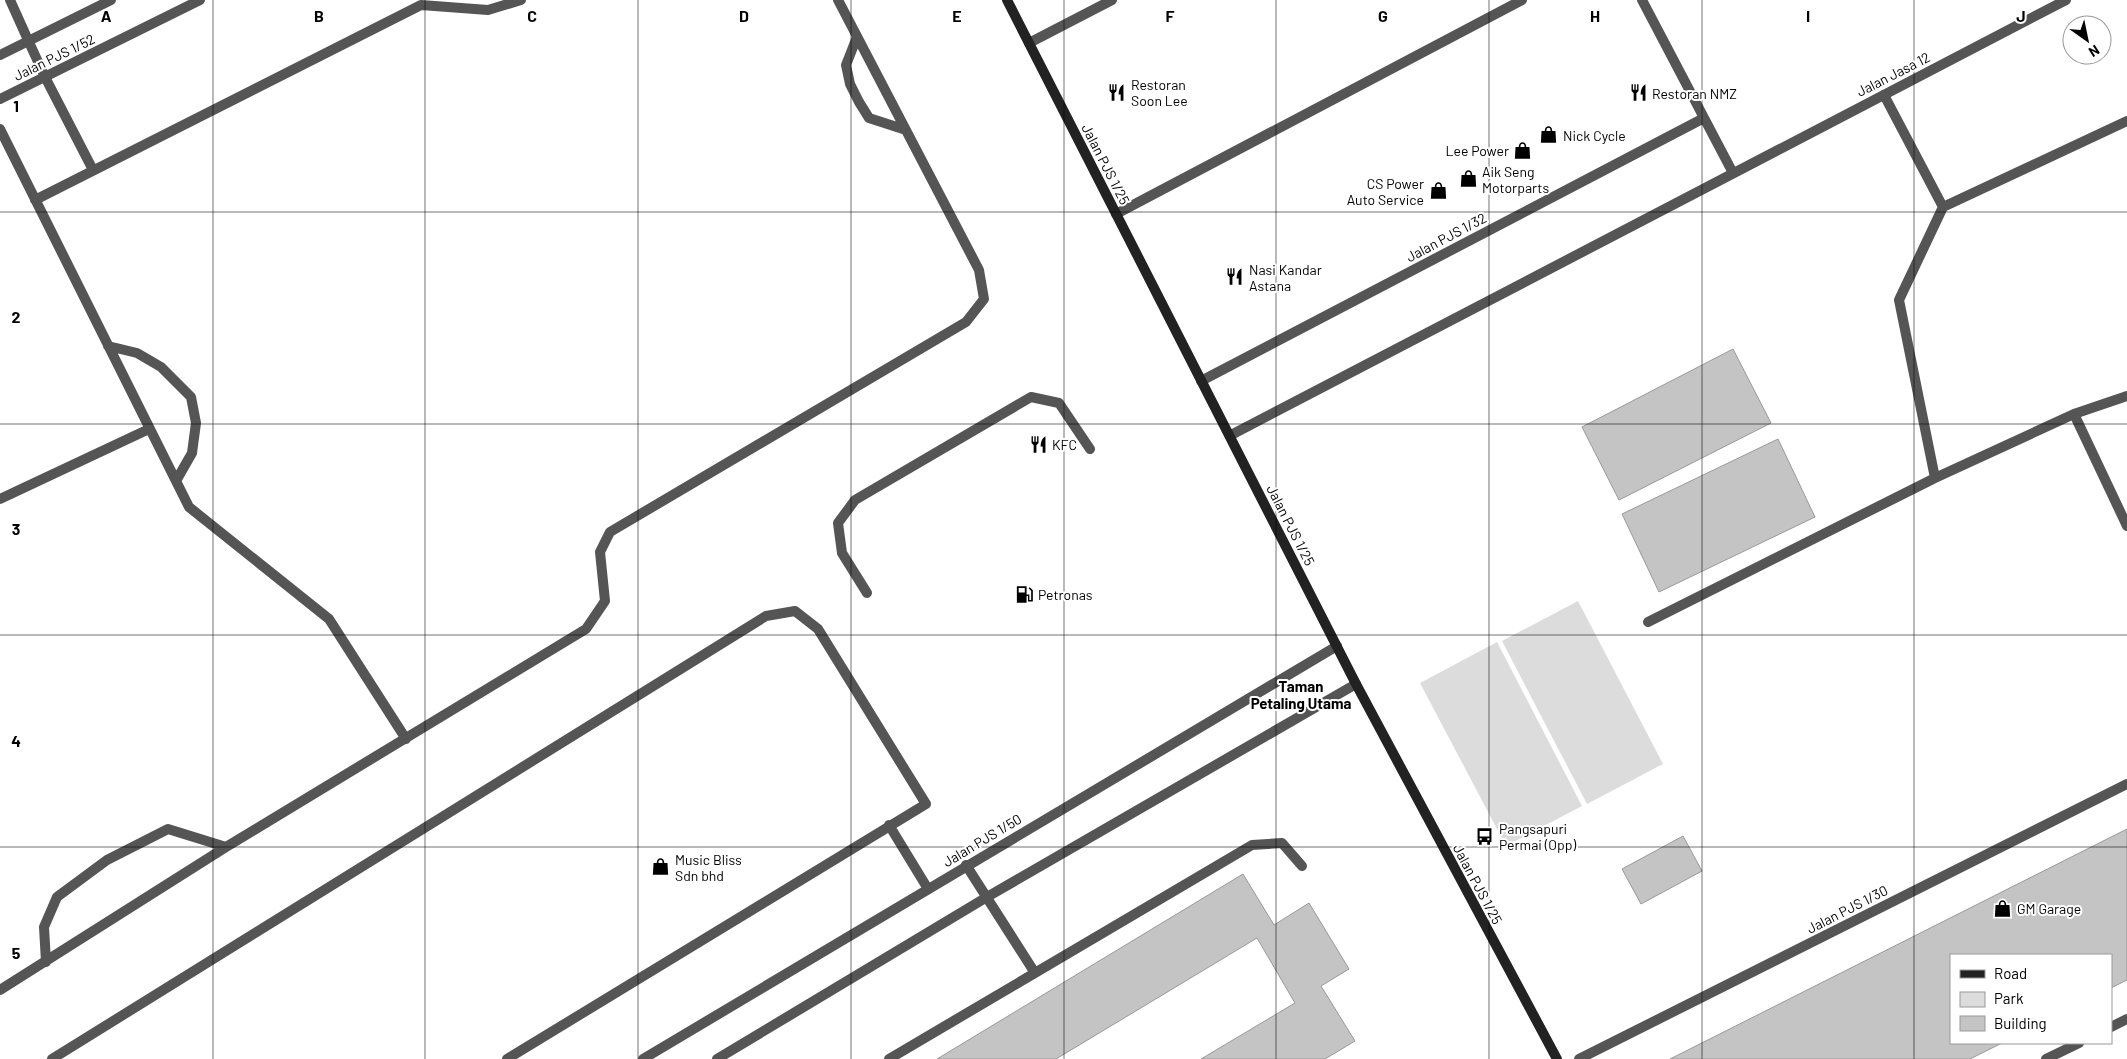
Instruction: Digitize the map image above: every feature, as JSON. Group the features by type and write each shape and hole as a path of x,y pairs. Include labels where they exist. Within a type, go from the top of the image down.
{"main road":[{"name":"Jalan PJS 1/25","path":"1007,0 1356,684 1557,1059"}],"street":[{"path":"10,0 45,77 93,170"},
{"name":"Jalan PJS 1/52","path":"0,55 111,0"},
{"name":"Jalan PJS 1/52","path":"0,99 200,0"},
{"path":"35,200 422,5 488,10 521,0"},
{"path":"0,990 226,847 586,629 605,601 600,552 610,532 966,322 984,299 979,270 838,0"},
{"path":"1029,43 1112,0"},
{"path":"1116,214 1522,0"},
{"path":"1231,436 1733,173 1642,0"},
{"name":"Jalan Jasa 12","path":"1733,173 2066,0"},
{"path":"857,37 846,65 850,84 859,102 869,118 906,130"},
{"path":"1884,95 1943,207"},
{"name":"Jalan PJS 1/32","path":"1201,381 1704,118"},
{"path":"1935,478 1899,300 1943,207 2127,121"},
{"path":"0,129 189,507 329,619 406,739"},
{"path":"108,346 137,353 161,367 191,397 196,423 192,453 176,480"},
{"path":"867,593 842,552 838,523 855,500 1031,396 1059,403 1090,449"},
{"path":"1648,622 1935,478 2074,414 2127,396"},
{"path":"2074,414 2127,526"},
{"path":"0,499 149,429"},
{"path":"52,1059 766,616 795,611 818,629 926,804 507,1059"},
{"name":"Jalan PJS 1/50","path":"643,1059 966,865 1337,646"},
{"path":"717,1059 987,897 1356,684"},
{"name":"Jalan PJS 1/30","path":"1579,1059 2127,784"},
{"path":"890,825 928,889"},
{"path":"46,962 44,927 57,898 107,860 168,830 226,847"},
{"path":"889,1059 1252,846 1282,843 1302,866"},
{"path":"966,865 1035,973"},
{"path":"2112,1026 2127,1018"},
{"path":"2046,1059 2077,1044"}],"green space":[{"path":"1578,601 1663,764 1587,804 1502,641"},
{"path":"1497,642 1582,806 1506,846 1420,683"}],"building":[{"path":"1733,349 1771,423 1619,500 1582,427"},
{"path":"1778,439 1815,517 1659,592 1622,514"},
{"path":"2127,829 2127,980 2112,988 2112,954 1950,954 1950,1044 2000,1044 1970,1059 1670,1059"},
{"path":"1683,836 1702,871 1641,904 1622,869"},
{"path":"1243,874 1274,925 1309,903 1349,969 1321,986 1355,1041 1325,1059 1201,1059 1295,1003 1257,938 1056,1059 937,1059"}],"place":[{"name":"Restoran Soon Lee","path":"1117,92"},
{"name":"Restoran NMZ","path":"1638,93"},
{"name":"Nick Cycle","path":"1549,135"},
{"name":"Lee Power","path":"1523,150"},
{"name":"Aik Seng Motorparts","path":"1468,179"},
{"name":"CS Power Auto Service","path":"1438,191"},
{"name":"Nasi Kandar Astana","path":"1235,277"},
{"name":"KFC","path":"1038,444"},
{"name":"Petronas","path":"1024,594"},
{"name":"Pangsapuri Permai (Opp)","path":"1485,836"},
{"name":"Music Bliss Sdn bhd","path":"661,867"},
{"name":"GM Garage","path":"2003,908"}],"district":[{"name":"Taman Petaling Utama","path":"1301,694"}]}
